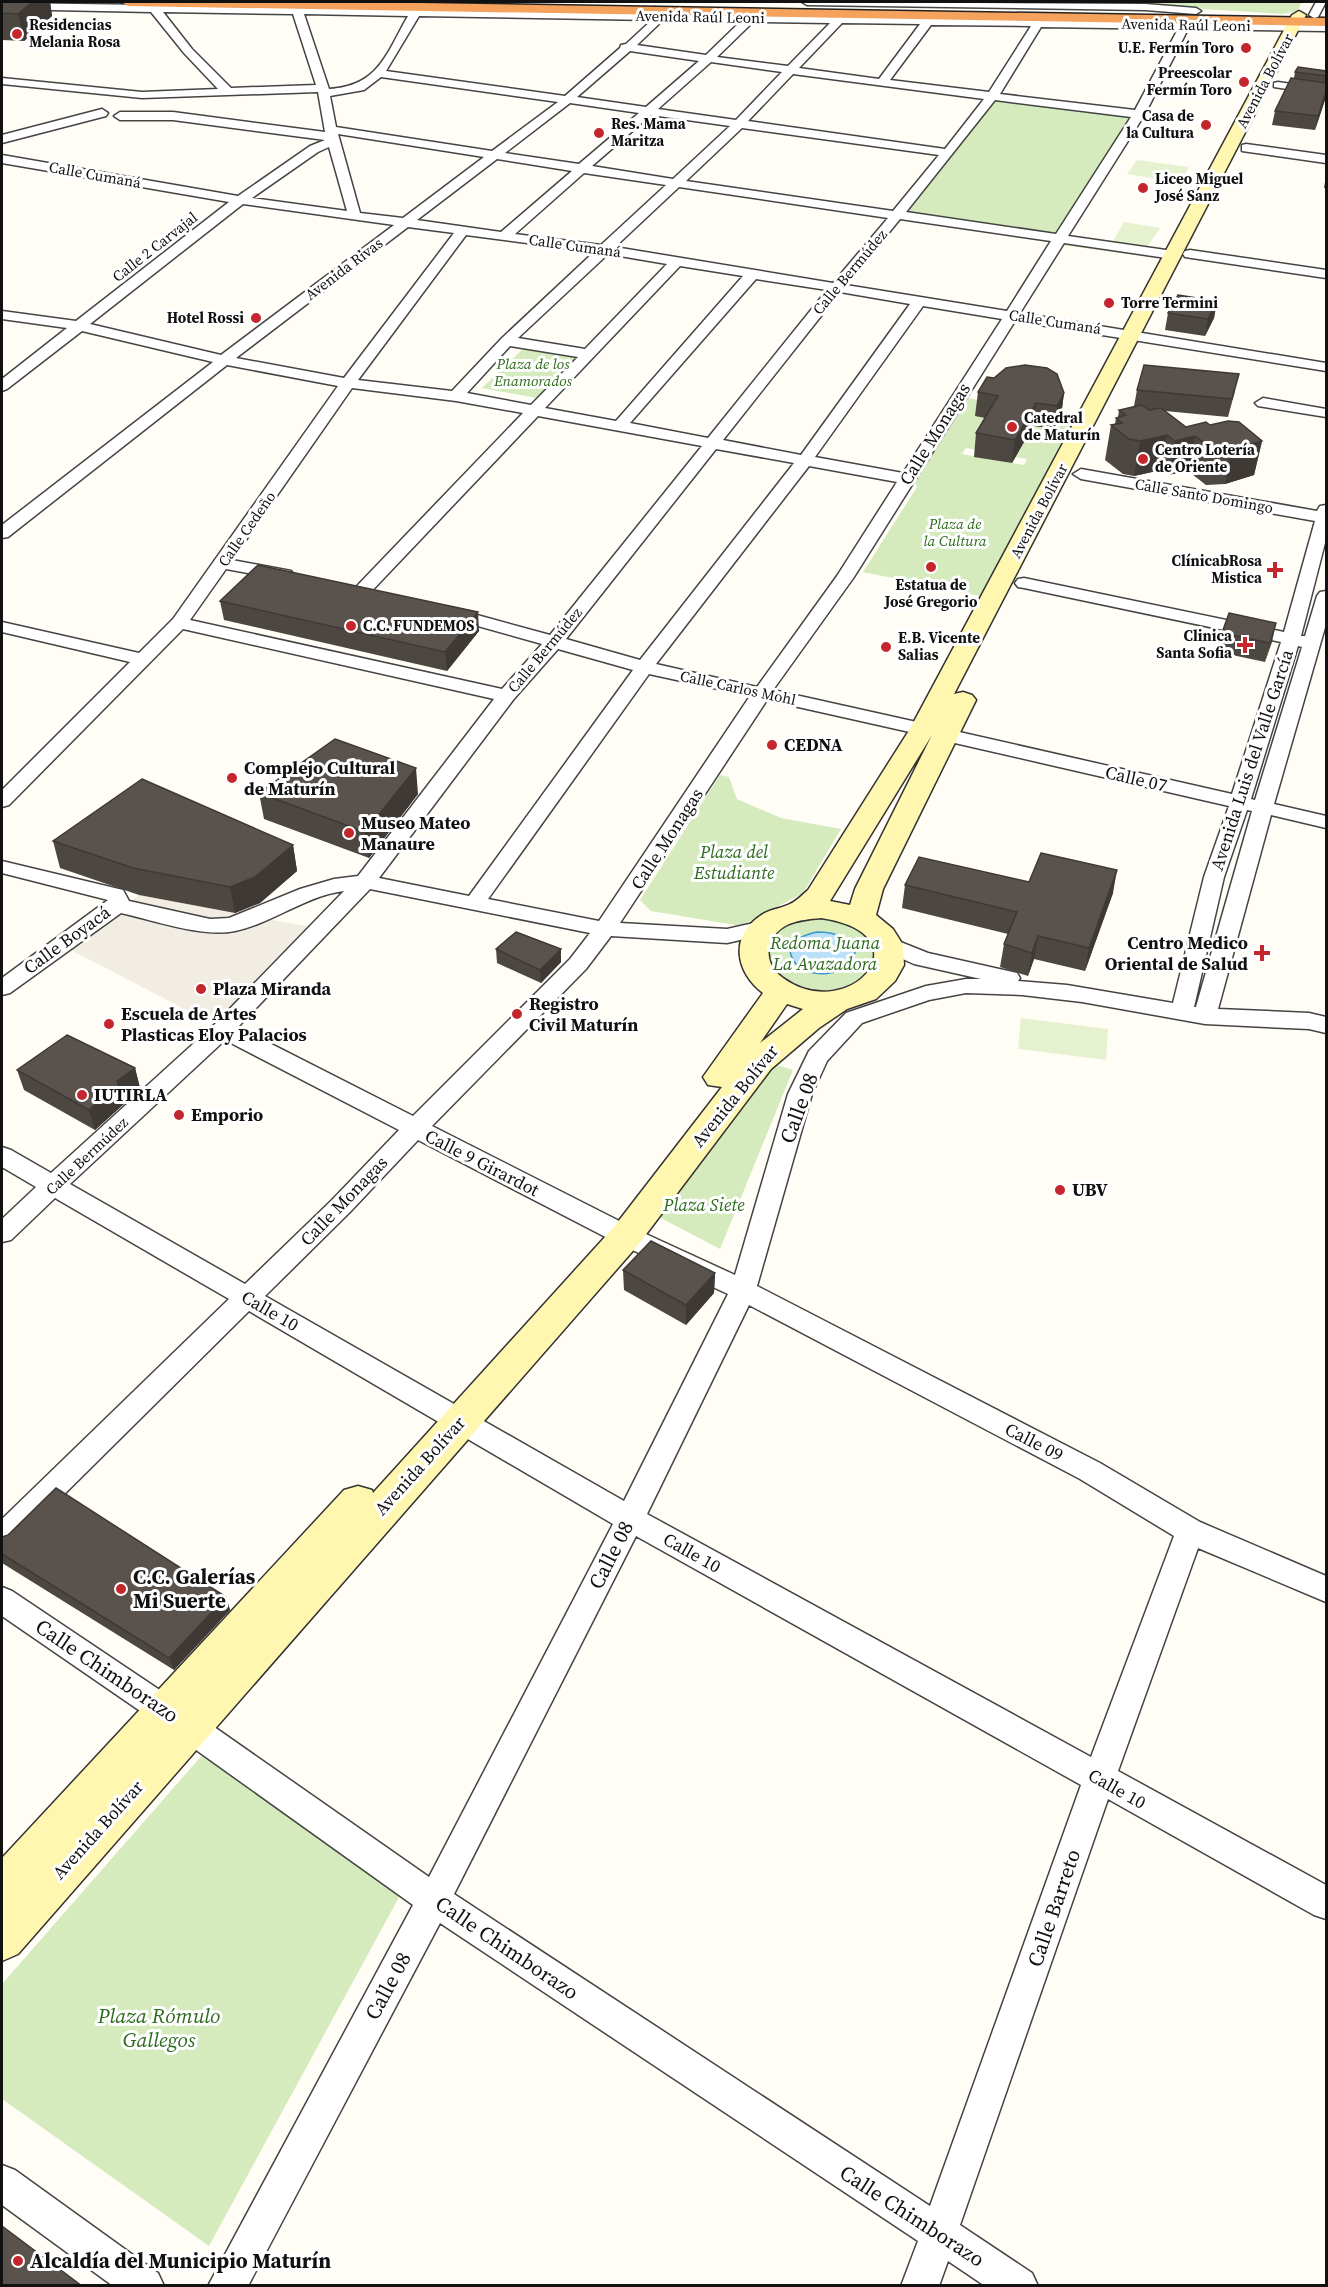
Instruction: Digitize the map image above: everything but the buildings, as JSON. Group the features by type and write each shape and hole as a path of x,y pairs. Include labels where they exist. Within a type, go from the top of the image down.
{"highway":[{"name":"Avenida Raúl Leoni","path":"128,2 155,5 296,5 422,9 899,6 1231,14 1311,19"},
{"name":"Avenida Raúl Leoni","path":"483,2 844,16 1311,19"},
{"path":"783,7 805,2"},
{"path":"844,16 866,8"},
{"path":"399,12 422,9"},
{"path":"934,21 969,16"}],"street":[{"name":"Avenida Raúl Leoni","path":"805,2 899,6"},
{"name":"Avenida Bolívar","path":"801,911 819,896 923,729 1140,336 1187,259 1246,148 1290,57 1321,2"},
{"name":"Avenida Raúl Leoni","path":"2,6 155,5"},
{"path":"155,5 188,51 228,92"},
{"name":"Avenida Raúl Leoni","path":"296,5 399,12"},
{"path":"296,5 323,91 332,136 355,217"},
{"name":"Avenida Raúl Leoni","path":"651,8 751,18 844,16 934,21 1185,25 1311,19"},
{"name":"Avenida Rivas","path":"2,533 491,155 566,100 625,47 651,8"},
{"path":"2,81 142,95 348,91 366,85 378,73 422,9"},
{"path":"456,396 507,341 739,124 844,16"},
{"path":"504,236 648,112 751,18"},
{"name":"Avenida Bolívar","path":"1187,259 1311,19"},
{"path":"882,83 934,21"},
{"name":"Calle Bermúdez","path":"2,1233 223,1029 365,882 506,696 554,642 836,288 948,153 993,95 1038,22"},
{"name":"Calle Monagas","path":"2,1537 341,1206 578,964 605,930 762,693 845,577 1138,114 1185,25"},
{"path":"625,47 882,83 1138,114"},
{"path":"378,73 948,153"},
{"path":"1278,85 1326,92"},
{"path":"2,139 102,113"},
{"path":"120,116 173,116 491,155 1058,238 1187,259 1326,286"},
{"name":"Calle 2 Carvajal","path":"2,386 240,200 332,136"},
{"path":"1246,148 1326,159"},
{"name":"Calle Cumaná","path":"2,159 240,200 677,261 1326,367"},
{"name":"Calle Cedeño","path":"2,801 179,623 348,383 462,231"},
{"path":"1187,259 1326,274"},
{"path":"361,592 677,261"},
{"path":"619,427 753,274"},
{"path":"474,904 644,668 805,460 919,301"},
{"path":"2,315 80,326 224,360 348,383 456,396 907,479"},
{"name":"Avenida Bolívar","path":"1065,504 1081,474 1140,336"},
{"path":"507,341 589,354"},
{"path":"1263,403 1326,413"},
{"name":"Calle Santo Domingo","path":"1081,474 1326,516"},
{"path":"10,509 28,513"},
{"name":"Avenida Luis del Valle García","path":"1182,1011 1214,877 1240,803 1291,639 1326,516"},
{"path":"223,563 297,578"},
{"name":"Avenida Bolívar","path":"1013,603 1034,563"},
{"path":"1024,583 1320,644"},
{"path":"340,588 382,597"},
{"name":"Avenida Luis del Valle García","path":"1205,1016 1263,808 1320,644 1326,596"},
{"name":"Calle Carlos Mohl","path":"436,609 644,668 923,729"},
{"path":"179,623 506,696"},
{"path":"2,627 144,660"},
{"path":"861,918 869,889 972,684"},
{"name":"Calle 07","path":"946,735 1326,822"},
{"name":"Calle Boyacá","path":"2,867 116,896 119,900 117,905 2,988"},
{"path":"117,905 210,926 232,926 307,894 334,886 365,882 605,930 727,936 763,928"},
{"path":"727,936 752,957 761,975 781,990 799,997 819,1000 840,999 861,994 877,984 887,972 891,958 888,944 877,929 861,918 821,909 801,911 773,920 763,928 754,942 752,957"},
{"path":"888,944 922,959 967,967 1081,995 1205,1016 1320,1020"},
{"name":"Calle 08","path":"227,2286 434,1900 630,1519 743,1290 800,1094 818,1057 854,1018 926,993 966,986 1022,988 1081,995"},
{"name":"Avenida Bolívar","path":"618,1231 781,990"},
{"name":"Avenida Bolívar","path":"2,1938 177,1719 618,1231 760,1061 777,1043 804,1022 840,999"},
{"name":"Calle 9 Girardot","path":"223,1029 414,1129 618,1231 743,1290"},
{"name":"Calle 10","path":"2,1156 630,1519 1326,1903"},
{"name":"Calle 09","path":"743,1290 1090,1471 1190,1531 1326,1589"},
{"name":"Calle Barreto","path":"920,2286 1099,1779 1190,1531"},
{"name":"Calle Chimborazo","path":"2,1600 177,1719 434,1900 1019,2286"},
{"name":"Avenida Bolívar","path":"2,1890 177,1719"},
{"path":"2,2183 145,2286"}],"green space":[{"path":"1151,2 1302,2 1297,11 1283,14 1140,5"},
{"path":"993,95 1139,114 1058,238 1152,252 1150,257 1055,244 1058,239 899,214"},
{"path":"1137,160 1189,167 1180,182 1127,174"},
{"path":"1124,222 1160,228 1148,246 1113,241"},
{"name":"Plaza de los Enamorados","path":"525,347 583,357 542,399 482,388"},
{"name":"Plaza de la Cultura","path":"968,398 984,401 976,415 986,417 977,450 966,448 962,454 1024,465 1027,459 1015,457 1033,426 1054,429 1062,414 1084,417 985,597 863,572 917,487 915,482"},
{"name":"Plaza del Estudiante","path":"720,775 729,777 737,799 781,818 841,829 803,893 741,926 651,911 640,900"},
{"name":"Redoma Juana La Avazadora","path":"832,916 866,929 882,962 853,987 836,992 804,987 788,981 776,971 769,960 768,947 776,933 795,920"},
{"path":"1021,1018 1108,1029 1106,1060 1018,1049"},
{"name":"Plaza Siete","path":"774,1064 793,1070 720,1249 657,1216"},
{"name":"Plaza Rómulo Gallegos","path":"218,1737 410,1877 209,2246 2,2099 2,1984"}],"shaded area":[{"name":"Plaza Miranda","path":"139,895 311,927 223,1029 67,948"}],"water":[{"path":"817,932 840,936 853,947 855,953 849,966 824,974 806,971 793,960 790,951 794,943 808,934"}],"place":[{"name":"Residencias Melania Rosa","path":"17,34"},
{"name":"U.E. Fermín Toro","path":"1246,48"},
{"name":"Preescolar Fermín Toro","path":"1244,82"},
{"name":"Casa de la Cultura","path":"1206,125"},
{"name":"Res. Mama Maritza","path":"599,133"},
{"name":"Liceo Miguel José Sanz","path":"1143,188"},
{"name":"Torre Termini","path":"1109,303"},
{"name":"Hotel Rossi","path":"256,318"},
{"name":"Catedral de Maturín","path":"1012,427"},
{"name":"Centro Lotería de Oriente","path":"1143,459"},
{"name":"Estatua de José Gregorio","path":"931,567"},
{"name":"ClínicabRosa Mistica","path":"1275,570"},
{"name":"C.C. FUNDEMOS","path":"351,626"},
{"name":"Clinica Santa Sofia","path":"1245,645"},
{"name":"E.B. Vicente Salias","path":"886,647"},
{"name":"CEDNA","path":"772,745"},
{"name":"Complejo Cultural de Maturín","path":"232,778"},
{"name":"Museo Mateo Manaure","path":"349,833"},
{"name":"Centro Medico Oriental de Salud","path":"1262,953"},
{"name":"Plaza Miranda","path":"201,989"},
{"name":"Registro Civil Maturín","path":"517,1014"},
{"name":"Escuela de Artes Plasticas Eloy Palacios","path":"109,1024"},
{"name":"IUTIRLA","path":"82,1095"},
{"name":"Emporio","path":"179,1115"},
{"name":"UBV","path":"1060,1190"},
{"name":"C.C. Galerías Mi Suerte","path":"121,1589"},
{"name":"Alcaldía del Municipio Maturín","path":"18,2261"}]}
